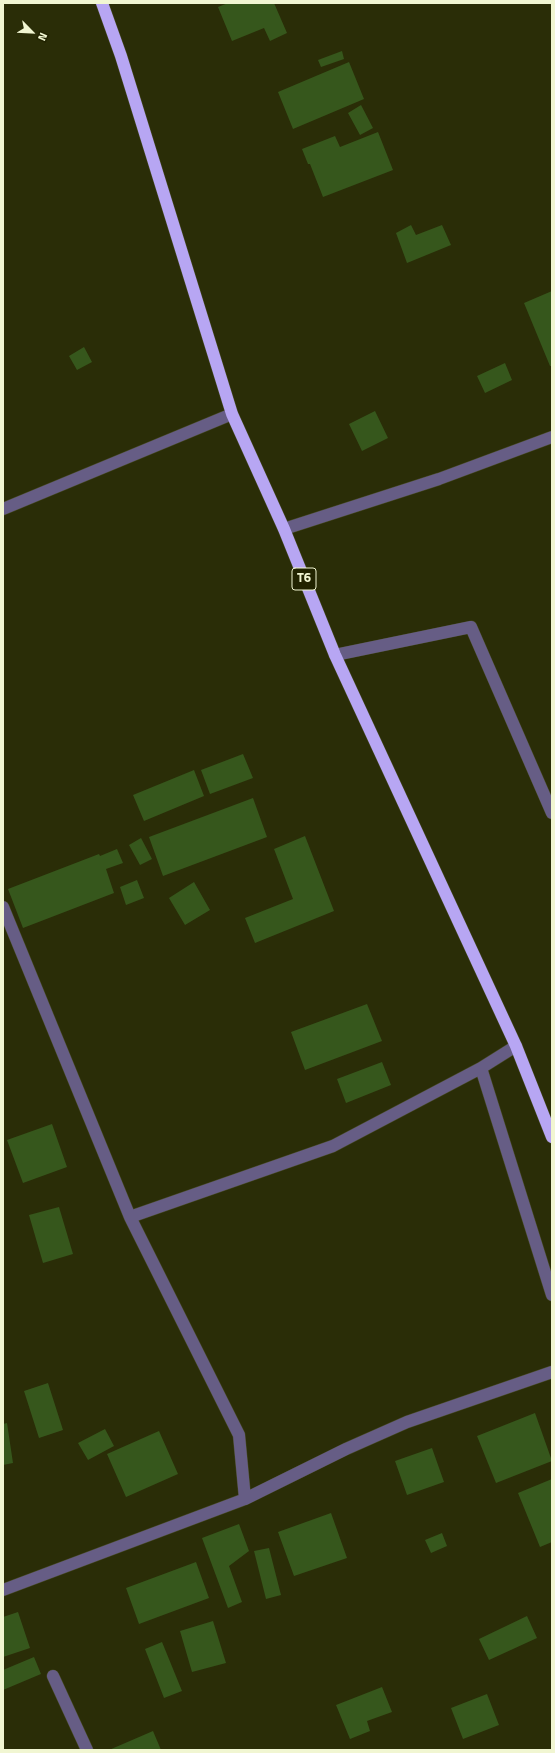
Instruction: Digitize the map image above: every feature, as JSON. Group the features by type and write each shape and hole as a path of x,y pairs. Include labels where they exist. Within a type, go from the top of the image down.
{"highway":[{"name":"T6","path":"102,3 122,56 232,414 284,529 336,655 516,1046 552,1137"}],"street":[{"path":"3,509 232,414"},
{"path":"284,529 439,479 552,437"},
{"path":"336,655 471,627 552,814"},
{"path":"3,907 130,1217 239,1435 245,1499"},
{"path":"130,1217 333,1146 481,1068 516,1046"},
{"path":"481,1068 552,1295"},
{"path":"3,1590 245,1499 346,1448 407,1422 552,1372"},
{"path":"54,1676 87,1750"}],"building":[{"path":"228,3 274,3 287,33 270,41 264,28 232,41 218,7"},
{"path":"342,51 344,59 321,67 318,60"},
{"path":"349,62 364,99 293,129 278,92"},
{"path":"361,105 373,128 360,135 348,113"},
{"path":"378,132 393,170 323,197 310,164 308,164 302,149 335,136 340,147"},
{"path":"411,225 416,235 442,225 451,245 407,263 396,233"},
{"path":"552,291 552,366 550,366 524,303"},
{"path":"84,347 92,362 77,370 69,356"},
{"path":"505,363 512,380 485,393 477,376"},
{"path":"375,411 388,438 362,451 349,424"},
{"path":"243,754 253,778 210,794 201,770"},
{"path":"194,770 204,796 144,821 133,795"},
{"path":"253,798 267,837 163,876 149,837"},
{"path":"305,836 334,911 255,943 245,918 293,899 274,849"},
{"path":"141,838 152,859 140,865 129,845"},
{"path":"117,849 123,863 106,869 114,893 23,928 8,889 99,854 100,856"},
{"path":"137,880 144,898 126,905 120,887"},
{"path":"194,882 210,910 185,925 169,898"},
{"path":"367,1004 382,1041 305,1070 291,1032"},
{"path":"382,1062 391,1085 346,1103 337,1079"},
{"path":"52,1124 67,1167 23,1183 7,1140"},
{"path":"59,1207 73,1254 43,1263 29,1215"},
{"path":"48,1383 63,1430 39,1438 24,1391"},
{"path":"535,1413 552,1461 496,1483 477,1436"},
{"path":"7,1423 13,1463 3,1465 3,1424"},
{"path":"105,1429 114,1446 88,1460 78,1443"},
{"path":"159,1431 178,1474 126,1497 107,1454"},
{"path":"432,1448 444,1482 407,1495 395,1461"},
{"path":"552,1479 552,1542 540,1547 518,1493"},
{"path":"331,1513 347,1558 294,1576 278,1532"},
{"path":"239,1524 249,1551 229,1566 242,1602 228,1608 202,1538"},
{"path":"442,1533 447,1546 431,1553 425,1540"},
{"path":"269,1548 281,1595 266,1599 254,1551"},
{"path":"196,1562 209,1598 139,1624 126,1588"},
{"path":"18,1612 30,1648 3,1657 3,1617"},
{"path":"527,1616 537,1638 489,1660 479,1639"},
{"path":"213,1621 226,1663 192,1672 180,1631"},
{"path":"162,1642 182,1691 164,1698 145,1649"},
{"path":"34,1657 41,1674 3,1690 3,1670"},
{"path":"382,1687 392,1712 367,1721 370,1731 350,1739 336,1705"},
{"path":"487,1694 499,1725 463,1739 451,1708"},
{"path":"153,1731 161,1750 109,1750"}]}
